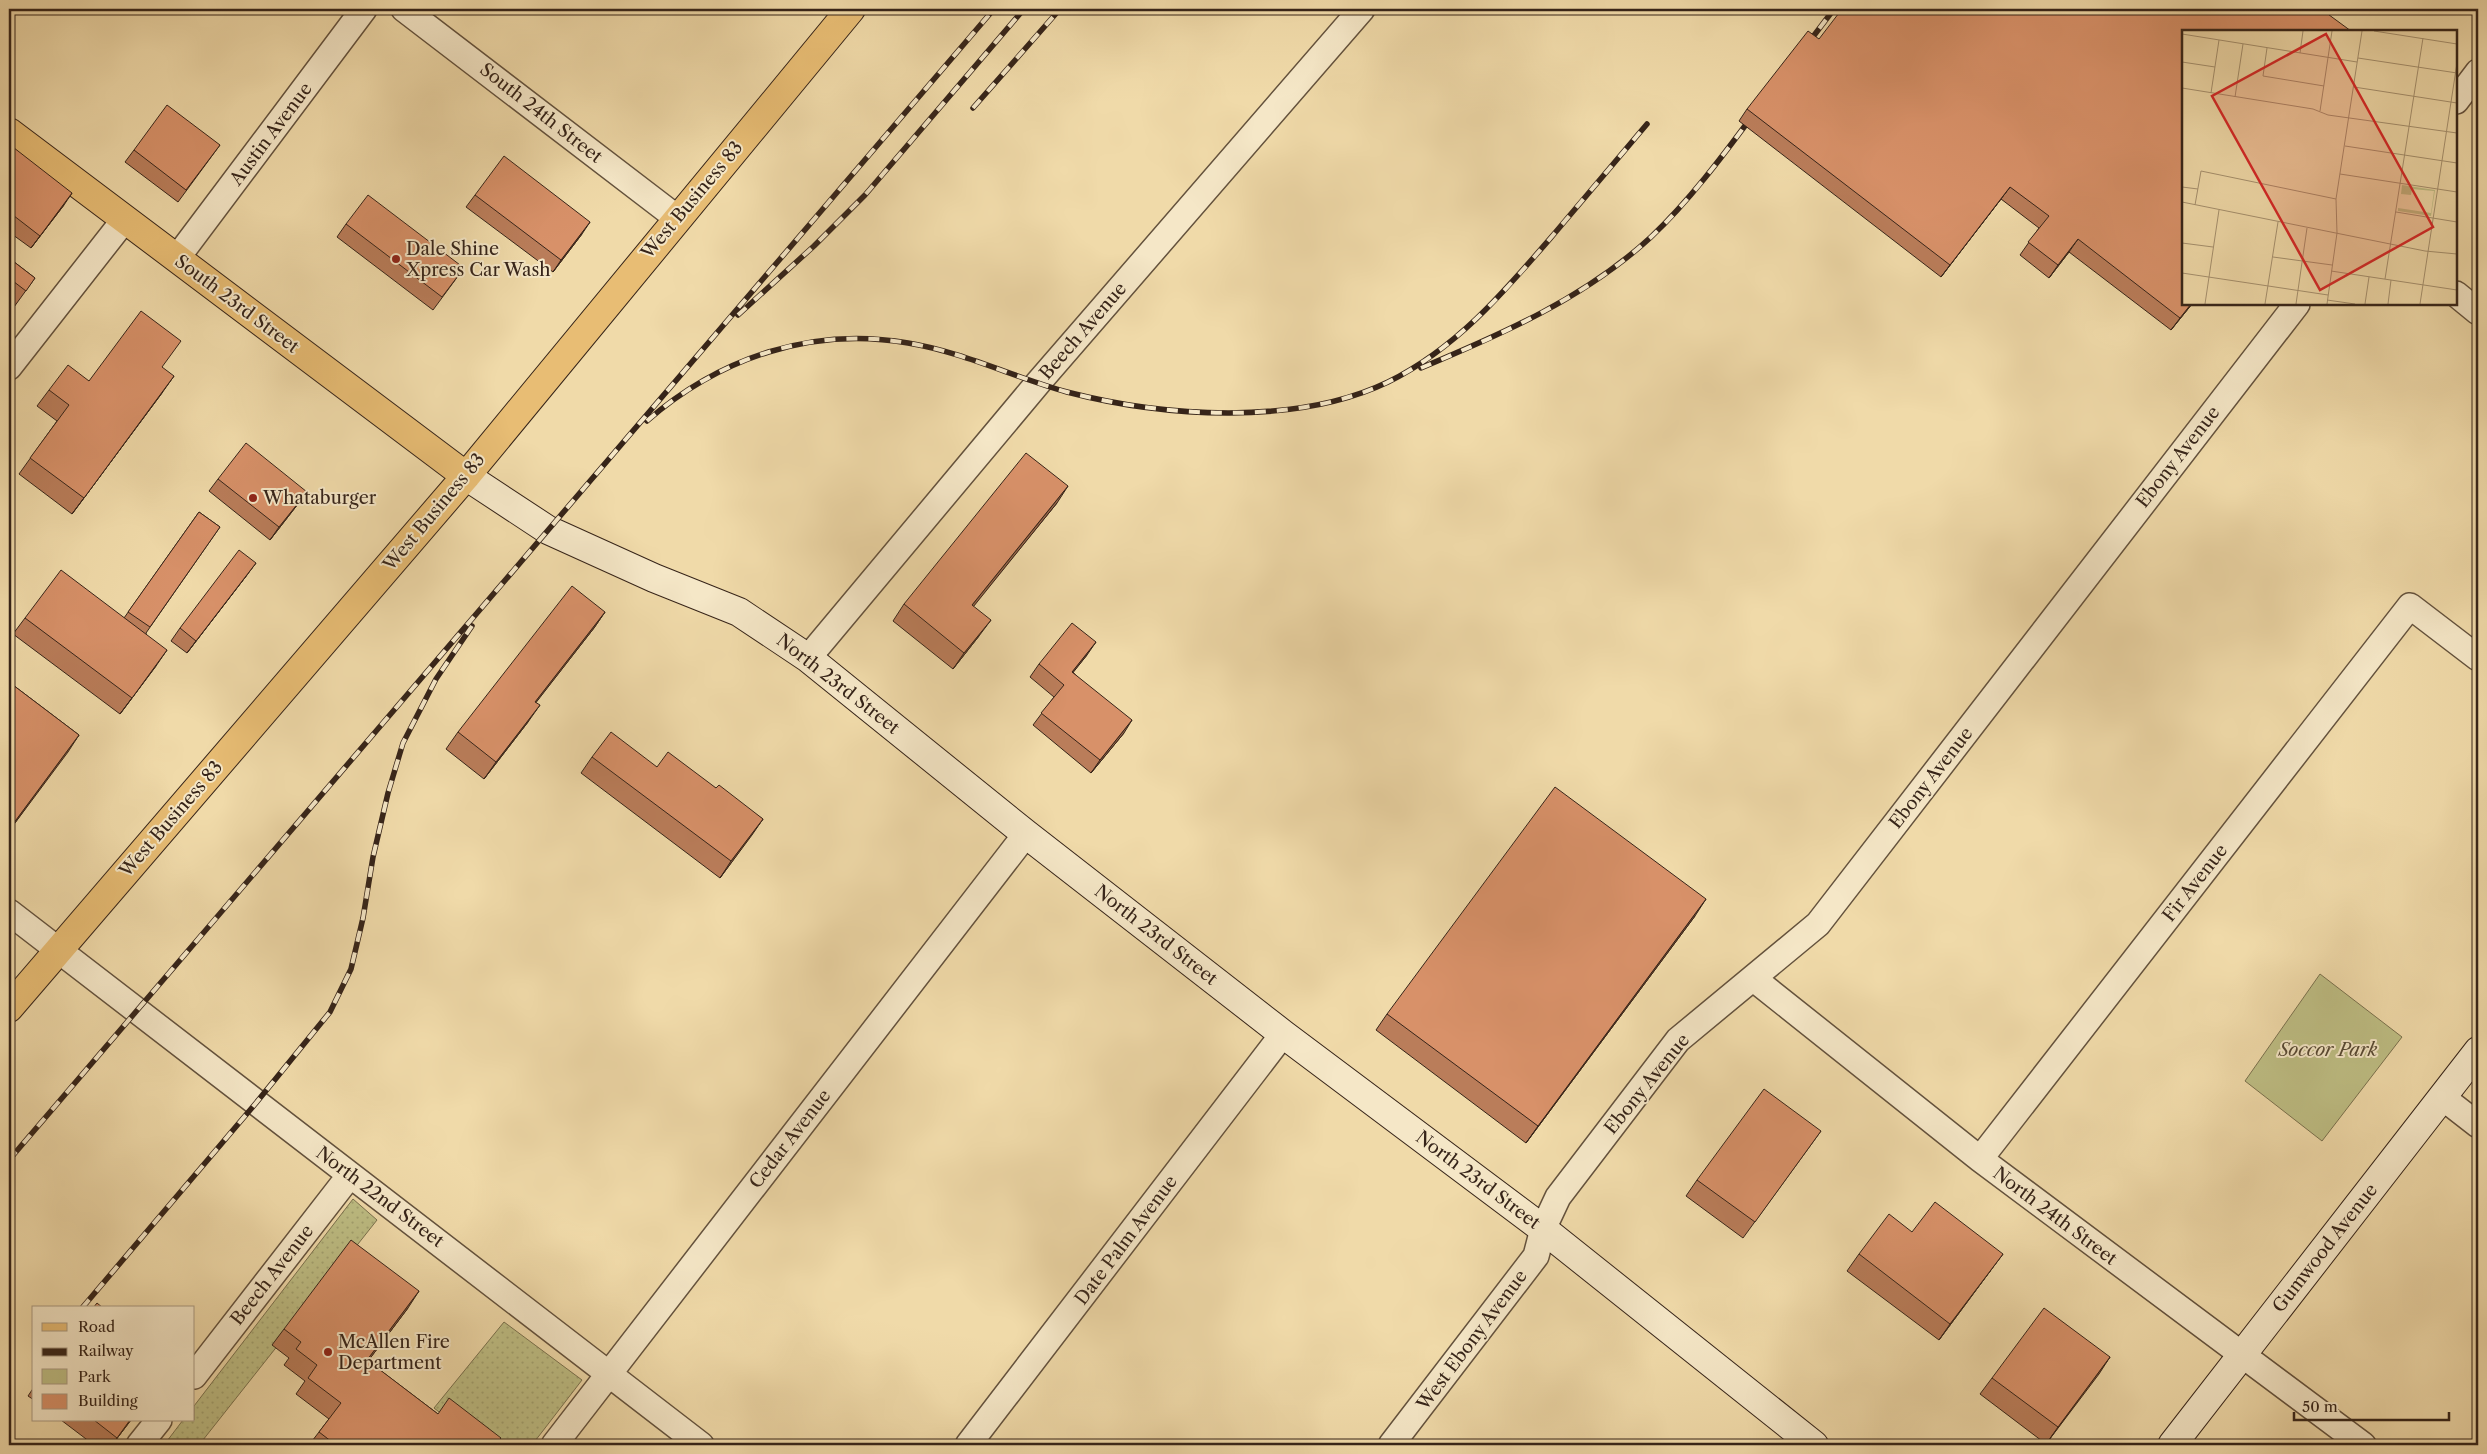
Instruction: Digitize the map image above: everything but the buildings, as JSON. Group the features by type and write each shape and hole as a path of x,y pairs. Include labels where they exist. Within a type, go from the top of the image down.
{"main road":[{"name":"West Business 83","path":"9,1008 466,476 851,9"},
{"name":"South 23rd Street","path":"9,132 466,476"},
{"name":"North 23rd Street","path":"466,476 548,530 654,578 739,612 808,658 1026,834 1283,1034 1543,1229 1808,1443"},
{"name":"Gumwood Avenue","path":"2172,1445 2478,1050"}],"street":[{"name":"Austin Avenue","path":"177,258 364,9"},
{"name":"South 24th Street","path":"404,9 677,218"},
{"name":"Beech Avenue","path":"808,658 1038,383 1362,9"},
{"path":"2457,100 2478,72"},
{"path":"9,367 125,219"},
{"path":"2457,295 2478,312"},
{"name":"Ebony Avenue","path":"1543,1229 1558,1197 1678,1040 1754,979 1818,924 2296,305"},
{"name":"Fir Avenue","path":"1980,1159 2410,606 2478,658"},
{"name":"Cedar Avenue","path":"554,1445 1026,834"},
{"name":"North 22nd Street","path":"9,912 57,951 701,1445"},
{"name":"North 24th Street","path":"1754,979 1980,1159 2362,1445"},
{"name":"Date Palm Avenue","path":"968,1445 1283,1034"},
{"path":"2442,1097 2478,1125"},
{"name":"Beech Avenue","path":"195,1375 350,1175"},
{"name":"West Ebony Avenue","path":"1391,1445 1536,1256 1543,1229"},
{"path":"139,1445 157,1422"}],"green space":[{"name":"Soccor Park","path":"2320,974 2402,1037 2322,1141 2245,1081"},
{"path":"353,1199 377,1220 199,1445 164,1445 181,1422 195,1422 195,1405"},
{"path":"504,1322 582,1380 532,1445 481,1445 434,1408"}],"railway":[{"path":"9,1160 994,9"},
{"path":"738,315 814,246 865,195 1024,9"},
{"path":"973,108 1060,9"},
{"path":"1806,46 1834,9"},
{"path":"1421,368 1482,342 1542,313 1599,278 1625,259 1651,237 1679,209 1753,115"},
{"path":"647,421 675,399 705,380 736,364 768,352 802,344 837,339 872,339 928,347 1067,392 1105,401 1145,407 1229,413 1272,411 1313,406 1352,396 1388,382 1413,368 1436,353 1479,317 1536,255 1647,124"},
{"path":"84,1306 256,1103 330,1012 351,969 363,918 373,857 388,793 403,743 436,679 472,626"}],"place":[{"name":"Dale Shine Xpress Car Wash","path":"396,259"},
{"name":"Whataburger","path":"253,498"},
{"name":"McAllen Fire Department","path":"328,1352"}]}
